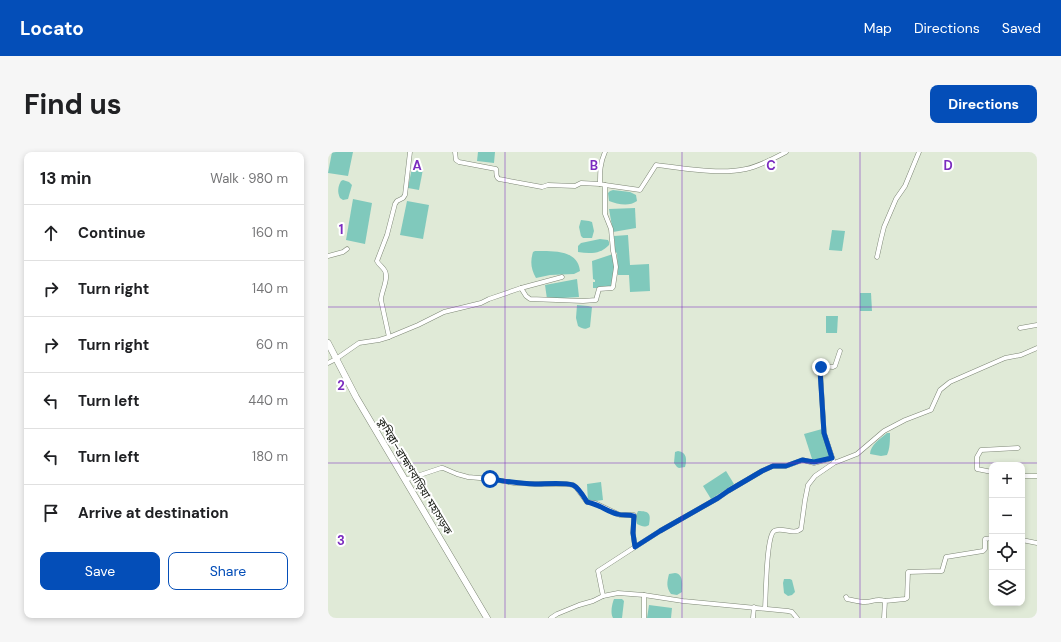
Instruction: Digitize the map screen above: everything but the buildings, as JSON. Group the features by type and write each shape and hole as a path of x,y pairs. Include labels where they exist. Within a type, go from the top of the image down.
{"highway":[{"name":"কুমিল্লা–ব্রাহ্মণবাড়িয়া মহাসড়ক","path":"328,343 356,397 487,618"}],"street":[{"path":"389,337 381,296 386,273 377,261 387,236 395,204 397,200 403,198 405,195 410,152"},
{"path":"455,152 456,160 459,162 496,169 498,179 542,187 548,185 575,186 581,182 640,190 656,165 700,171 735,171 762,164 786,152"},
{"path":"600,184 600,167 605,152"},
{"path":"877,257 884,227 896,199 905,186 919,152"},
{"path":"521,288 530,299 583,301 596,300 599,289 613,288 616,267 611,228 605,214 605,186"},
{"path":"328,256 347,250"},
{"path":"328,363 359,343 389,337 444,312 481,303 488,299 521,288 562,277"},
{"path":"1020,328 1037,325"},
{"path":"766,608 768,552 771,534 778,530 795,532 801,529 808,485 815,476 834,463 857,454 884,432 905,420 931,410 940,390 950,382 1004,358 1021,355 1037,348"},
{"path":"834,463 824,433 820,367 834,367 840,351"},
{"path":"989,471 977,469 977,457 981,450 1018,448"},
{"path":"603,596 598,571 660,531 773,466 786,466 802,460 814,462 832,458"},
{"path":"405,480 441,468 468,477 514,483 573,485 587,502 595,503 620,515 634,516 633,533 635,547"},
{"path":"1025,476 1037,476"},
{"path":"846,597 847,599 866,602 906,599 908,572 942,571 946,557 984,552 985,539 989,538"},
{"path":"1025,541 1037,543"},
{"path":"551,618 557,614 594,601 603,596 618,593 788,611 792,612 797,618"},
{"path":"644,595 644,618"},
{"path":"884,618 885,601"},
{"path":"753,618 754,607"}],"water":[{"path":"332,152 353,152 348,176 328,173"},
{"path":"478,152 495,152 494,163 477,161"},
{"path":"412,167 423,169 419,190 408,188"},
{"path":"343,180 352,185 348,199 343,200 340,198 338,191 340,183"},
{"path":"613,190 630,192 636,195 637,201 630,204 619,204 609,201 608,193"},
{"path":"353,199 372,203 365,244 346,240"},
{"path":"407,201 429,205 423,239 400,235"},
{"path":"635,208 636,228 613,232 609,209"},
{"path":"581,220 592,222 594,231 592,238 583,238 581,236 579,227"},
{"path":"832,230 845,231 842,251 829,250"},
{"path":"628,235 630,265 649,264 650,291 630,292 629,275 618,275 617,253 615,252 614,236"},
{"path":"600,239 608,240 609,245 606,248 599,252 578,252 578,246 581,243"},
{"path":"548,251 569,255 578,264 580,271 574,274 550,275 536,278 531,262 533,252"},
{"path":"613,254 615,266 612,288 593,288 593,282 595,282 595,280 593,279 592,261"},
{"path":"577,279 579,297 547,299 545,285"},
{"path":"860,293 871,293 872,311 860,311"},
{"path":"577,305 592,307 590,327 587,329 578,326 576,318"},
{"path":"826,316 838,316 837,333 826,333"},
{"path":"822,429 831,456 813,462 804,434"},
{"path":"887,433 890,433 887,455 881,456 870,454 870,451 874,445"},
{"path":"678,451 683,453 686,457 685,467 679,468 674,463 675,452"},
{"path":"726,471 734,484 711,499 703,486"},
{"path":"601,482 603,500 588,502 587,484"},
{"path":"638,511 649,514 649,525 644,527 637,524 636,516"},
{"path":"675,573 680,575 682,583 682,592 677,595 671,594 667,584 669,574"},
{"path":"784,579 792,580 795,592 792,595 788,596 784,593"},
{"path":"614,599 622,599 624,601 622,618 613,618 612,616"},
{"path":"649,605 672,608 671,618 647,618"}],"route":[{"path":"490,479 514,483 573,485 587,502 595,503 615,514 634,516 633,533 635,547 762,471 773,466 786,466 802,460 816,462 832,458 824,433 821,367"}]}
